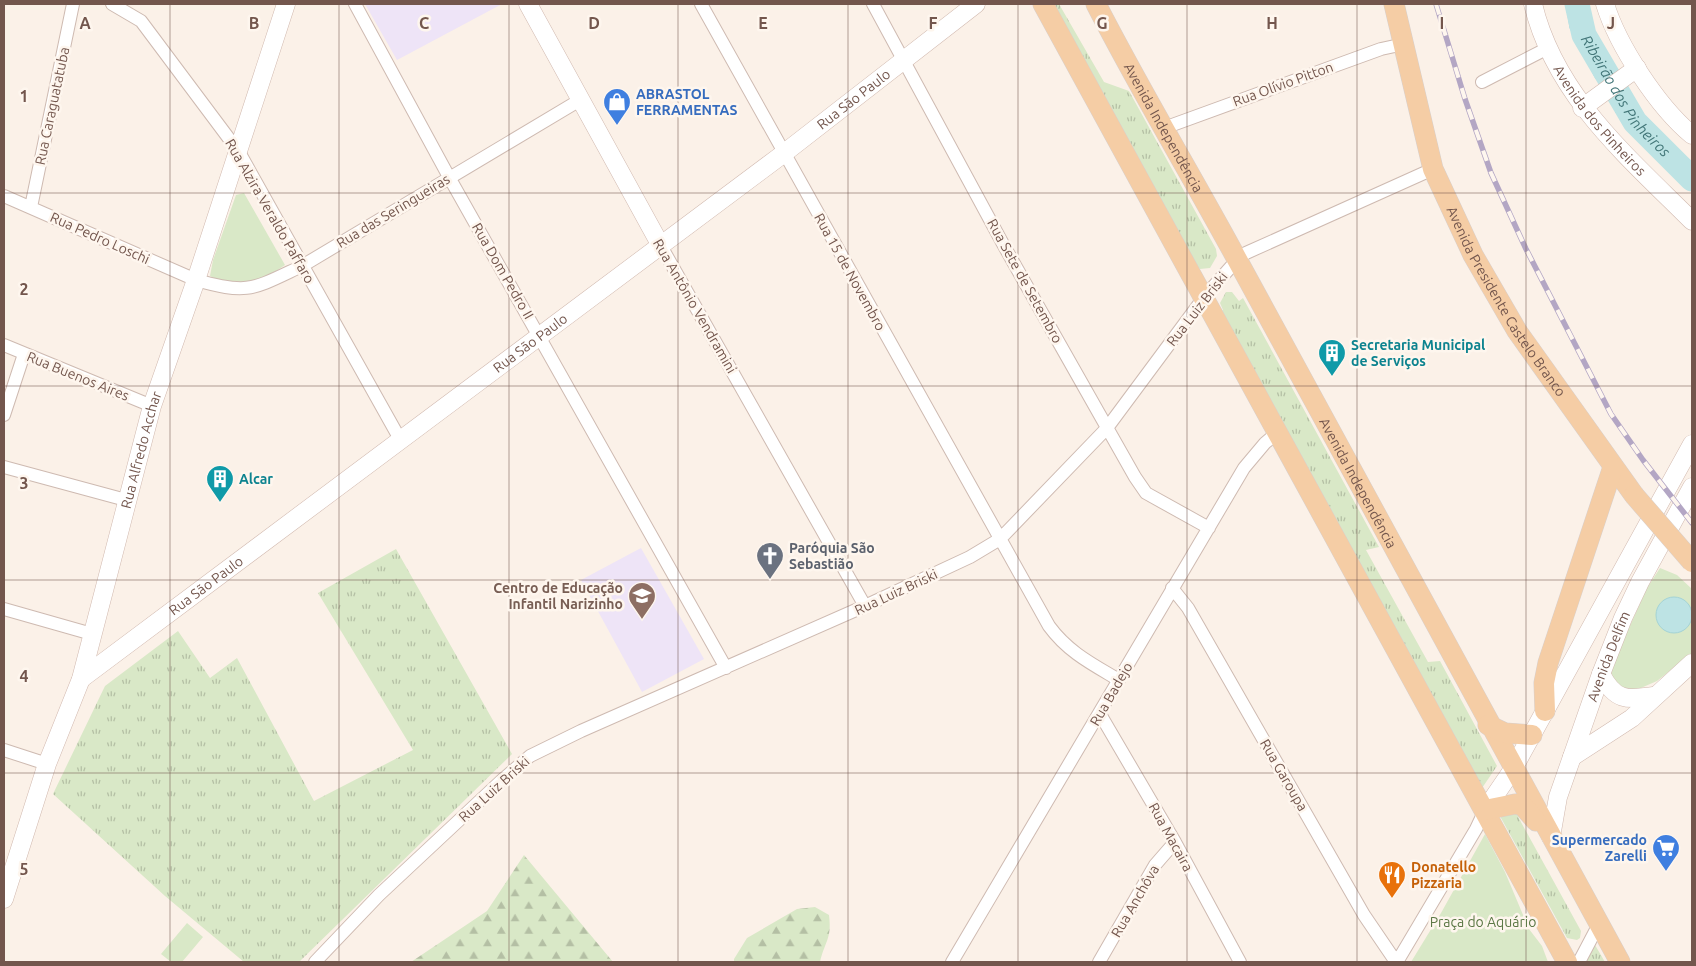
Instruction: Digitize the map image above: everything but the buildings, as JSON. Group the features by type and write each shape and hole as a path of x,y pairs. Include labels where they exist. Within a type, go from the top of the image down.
{"main road":[{"path":"1043,4 1205,296 1567,962"},
{"name":"Avenida Independência","path":"1096,4 1139,88 1164,128 1237,260 1488,725 1620,962"},
{"name":"Avenida Presidente Castelo Branco","path":"1394,4 1433,169 1493,293 1517,331 1613,467 1634,495 1692,562"},
{"path":"1545,711 1544,683 1548,663 1613,467"},
{"path":"1488,725 1505,732 1532,734"},
{"path":"1485,810 1516,804 1522,805 1551,837"}],"street":[{"name":"Rua Caraguatatuba","path":"31,207 73,4"},
{"name":"Rua Alzira Veraldo Paffaro","path":"112,4 141,21 239,152 401,441"},
{"name":"Rua Alfredo Acchar","path":"5,893 47,764 81,679 126,500 152,406 239,152 286,4"},
{"name":"Rua Dom Pedro II","path":"354,4 449,177 540,335 726,668"},
{"name":"Rua Antônio Vendramini","path":"528,4 660,246 865,606"},
{"name":"Rua 15 de Novembro","path":"701,4 1000,540 1061,642 1073,653 1119,680"},
{"name":"Rua Sete de Setembro","path":"872,4 1003,244 1107,428 1146,492 1209,528"},
{"name":"Rua São Paulo","path":"81,679 783,154 976,4"},
{"name":"Avenida dos Pinheiros","path":"1533,4 1548,48 1566,84 1692,221"},
{"path":"1605,4 1615,28 1637,68 1661,103 1692,135"},
{"name":"Rua Olívio Pitton","path":"1164,128 1381,49 1404,44"},
{"path":"1482,82 1548,48"},
{"path":"1586,105 1637,68"},
{"name":"Rua das Seringueiras","path":"196,280 229,289 248,289 263,285 302,266 580,100"},
{"name":"Rua Luiz Briski","path":"315,962 380,895 500,781 530,756 865,606 970,557 1000,540 1107,428 1205,296 1237,260 1246,253 1433,169"},
{"name":"Rua Pedro Loschi","path":"4,196 196,280"},
{"name":"Rua Buenos Aires","path":"4,345 152,406"},
{"path":"4,415 24,354"},
{"name":"Rua Badejo","path":"952,962 1244,468 1265,443 1278,432"},
{"name":"Avenida Delfim","path":"1485,810 1513,769 1692,444"},
{"path":"4,467 126,500"},
{"name":"Avenida Delfim","path":"1551,837 1558,798 1601,674 1640,582 1692,487"},
{"name":"Rua Garoupa","path":"1172,588 1188,608 1364,915 1397,962"},
{"path":"4,609 92,634"},
{"path":"1572,757 1632,718 1654,696 1692,664"},
{"path":"1601,674 1607,684 1619,696 1630,699 1654,696"},
{"name":"Rua Macaira","path":"1100,714 1175,842 1240,962"},
{"path":"4,750 47,764"},
{"path":"1397,962 1476,829 1485,810"},
{"name":"Rua Anchôva","path":"1099,962 1155,865 1175,842"},
{"path":"1579,962 1599,924"}],"shaded area":[{"path":"365,4 502,4 397,60"},
{"name":"Centro de Educação Infantil Narizinho","path":"641,548 704,659 642,692 581,580"}],"green space":[{"path":"1048,4 1059,4 1104,82 1129,91 1216,249 1217,256 1210,268 1200,269 1195,266"},
{"path":"244,193 285,265 258,280 240,284 221,281 210,276 213,260 236,195"},
{"path":"1226,292 1232,292 1239,301 1243,298 1379,547 1366,550 1428,662 1440,661 1497,766 1480,791 1218,313 1223,310 1220,303"},
{"path":"396,549 512,754 299,962 244,962 165,896 53,794 105,686 178,631 210,678 237,658 314,801 413,750 318,593"},
{"path":"1660,568 1677,575 1692,589 1692,653 1657,681 1627,694 1609,681 1610,670 1647,588"},
{"path":"1516,813 1581,931 1580,938 1577,940 1567,938 1501,818 1501,814"},
{"name":"Praça do Aquário","path":"1485,834 1505,872 1529,929 1542,946 1548,962 1411,962 1441,913"},
{"path":"524,855 613,962 411,962 487,911"},
{"path":"815,907 829,915 830,923 829,935 820,962 734,962 747,938 797,909"},
{"path":"187,923 203,937 182,962 171,962 161,954"},
{"path":"1595,945 1605,962 1584,962"}],"water":[{"path":"1566,4 1586,4 1589,22 1614,69 1596,79 1570,28"},
{"path":"1629,101 1666,145 1692,168 1692,189 1615,112"},
{"path":"1674,597 1681,598 1687,602 1691,608 1691,622 1687,628 1681,632 1674,633 1667,632 1661,628 1657,622 1656,615 1657,608 1661,602 1667,598"}],"waterway":[{"name":"Ribeirão dos Pinheiros","path":"1577,4 1584,35 1635,122 1692,179"}],"railway":[{"path":"1436,4 1465,99 1491,173 1526,249 1611,414 1643,460 1692,523"}],"place":[{"name":"ABRASTOL FERRAMENTAS","path":"617,126"},
{"name":"Secretaria Municipal de Serviços","path":"1332,377"},
{"name":"Alcar","path":"220,503"},
{"name":"Paróquia São Sebastião","path":"770,580"},
{"name":"Centro de Educação Infantil Narizinho","path":"642,620"},
{"name":"Supermercado Zarelli","path":"1666,872"},
{"name":"Donatello Pizzaria","path":"1392,899"}]}
